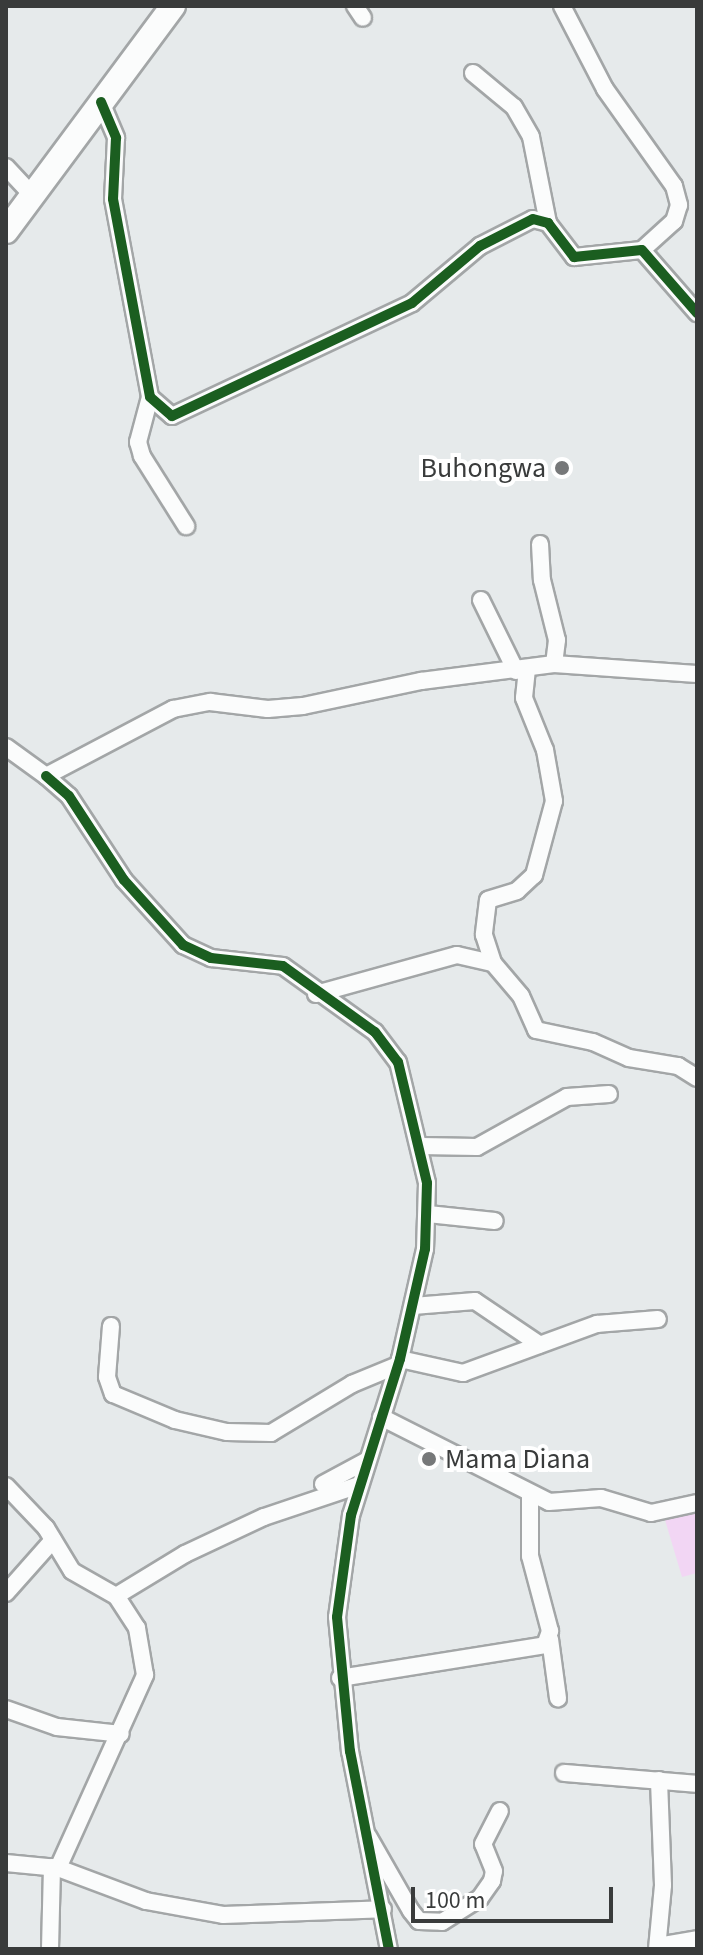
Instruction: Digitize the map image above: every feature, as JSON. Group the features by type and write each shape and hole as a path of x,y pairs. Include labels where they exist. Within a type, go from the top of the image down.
{"highway":[{"path":"6,231 173,6"}],"street":[{"path":"473,73 514,107 531,137 548,223 574,257 642,250 674,221 679,205 674,186 605,89 562,6"},
{"path":"101,102 116,138 113,199 150,397 138,442 142,456 186,526"},
{"path":"6,167 32,195"},
{"path":"150,397 172,416 207,403 412,303 480,246 516,225 533,219 548,223"},
{"path":"642,250 697,313"},
{"path":"540,544 542,580 557,640 554,664"},
{"path":"481,600 522,670 524,698 545,750 554,801 534,875 517,891 488,900 484,935 493,963 521,996 536,1030 593,1042 629,1058 678,1066 697,1078"},
{"path":"46,776 173,709 210,702 268,709 303,706 421,681 554,664 697,674"},
{"path":"6,747 69,796 124,880 183,945 211,958 283,966 316,994 389,1045 421,1146 428,1214 413,1306 399,1362 359,1485 339,1587 340,1678 364,1831 383,1909 389,1949"},
{"path":"316,994 457,955 493,963"},
{"path":"421,1146 477,1147 567,1097 609,1094"},
{"path":"428,1214 495,1221"},
{"path":"413,1306 475,1301 540,1345"},
{"path":"111,1326 107,1377 113,1394 175,1420 227,1432 271,1433 352,1384 399,1362 463,1373 613,1320 658,1319"},
{"path":"381,1417 508,1478 530,1495 549,1502 601,1498 651,1513 697,1503"},
{"path":"323,1484 366,1461"},
{"path":"116,1596 185,1554 264,1517 359,1485"},
{"path":"6,1486 53,1540 72,1571 116,1596 137,1628 145,1663 139,1698 55,1868 50,1949"},
{"path":"530,1495 530,1556 550,1639 558,1698"},
{"path":"6,1593 53,1540"},
{"path":"340,1678 540,1648 550,1639"},
{"path":"6,1709 57,1727 121,1734"},
{"path":"564,1773 697,1784"},
{"path":"659,1780 663,1885 657,1948 697,1939"},
{"path":"364,1831 419,1921 442,1922 480,1898 492,1881 494,1871 483,1844 500,1811"},
{"path":"6,1863 55,1868 146,1901 223,1915 383,1909"}],"shaded area":[{"path":"697,1512 697,1573 682,1577 665,1520"}],"cycle path":[{"path":"101,102 116,138 113,199 150,397 172,416 412,303 480,246 533,219 548,223 574,257 642,250 697,313"},
{"path":"46,776 69,796 124,880 183,945 211,958 283,966 375,1032 398,1062 427,1183 425,1249 400,1359 351,1515 337,1617 350,1751 389,1949"}],"place":[{"name":"Buhongwa","path":"562,468"},
{"name":"Mama Diana","path":"429,1459"}]}
